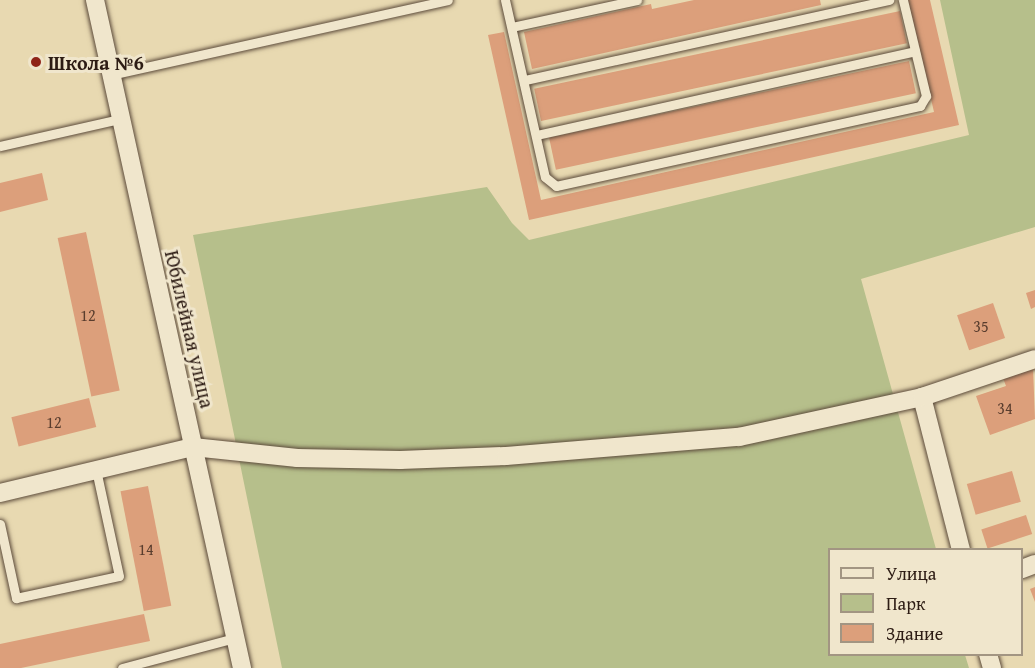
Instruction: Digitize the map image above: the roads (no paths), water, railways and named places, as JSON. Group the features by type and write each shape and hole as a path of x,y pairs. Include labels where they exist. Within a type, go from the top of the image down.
{"street":[{"name":"Юбилейная улица","path":"94,0 242,668"},
{"path":"0,493 194,447 297,458 400,460 506,456 739,437 922,397 1035,359"},
{"path":"922,397 961,548"}],"lane":[{"path":"110,75 448,0"},
{"path":"505,0 525,80 545,177 556,186 920,106 926,96 903,0"},
{"path":"512,27 637,0"},
{"path":"835,0 838,11"},
{"path":"525,80 889,0"},
{"path":"537,135 915,51"},
{"path":"0,146 120,119"},
{"path":"0,524 16,598 119,576 96,470"},
{"path":"122,668 235,638"}],"place":[{"name":"Школа №6","path":"36,62"}]}
